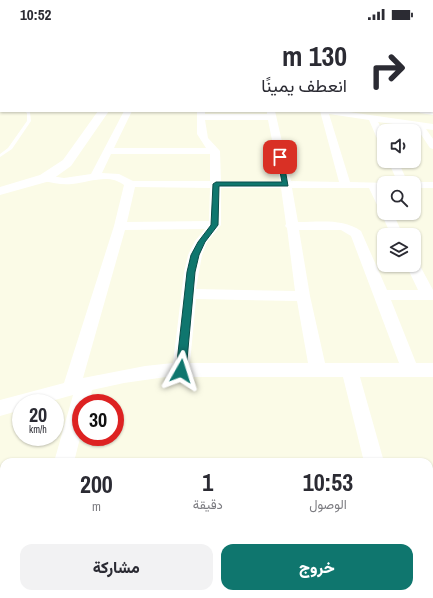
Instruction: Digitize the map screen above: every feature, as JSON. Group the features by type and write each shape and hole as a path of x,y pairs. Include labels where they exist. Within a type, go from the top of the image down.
{"street":[{"path":"95,176 128,112"},
{"path":"324,112 345,184"},
{"path":"336,112 433,120"},
{"path":"0,191 45,178 72,158 100,113"},
{"path":"181,371 189,294 195,255 202,242 215,225 216,184 214,151 205,143 201,135 201,114 272,114 286,184 291,226 303,296 318,370"},
{"path":"372,115 414,124"},
{"path":"372,115 377,127"},
{"path":"421,125 433,127"},
{"path":"421,128 433,146"},
{"path":"108,151 214,151"},
{"path":"45,178 64,181 95,176 117,177 125,179 130,184 377,184"},
{"path":"65,458 78,387 130,184"},
{"path":"421,184 433,184"},
{"path":"120,226 215,225"},
{"path":"291,226 330,225 349,228 357,234 410,370"},
{"path":"416,272 430,296"},
{"path":"189,294 303,296"},
{"path":"382,295 430,296"},
{"path":"350,370 373,458"},
{"path":"0,408 138,373 181,371 433,370"}],"lane":[{"path":"0,156 10,149 29,121 29,114 27,112"}],"route":[{"path":"181,371 191,272 195,255 202,242 215,225 216,184 286,184 280,157"}]}
